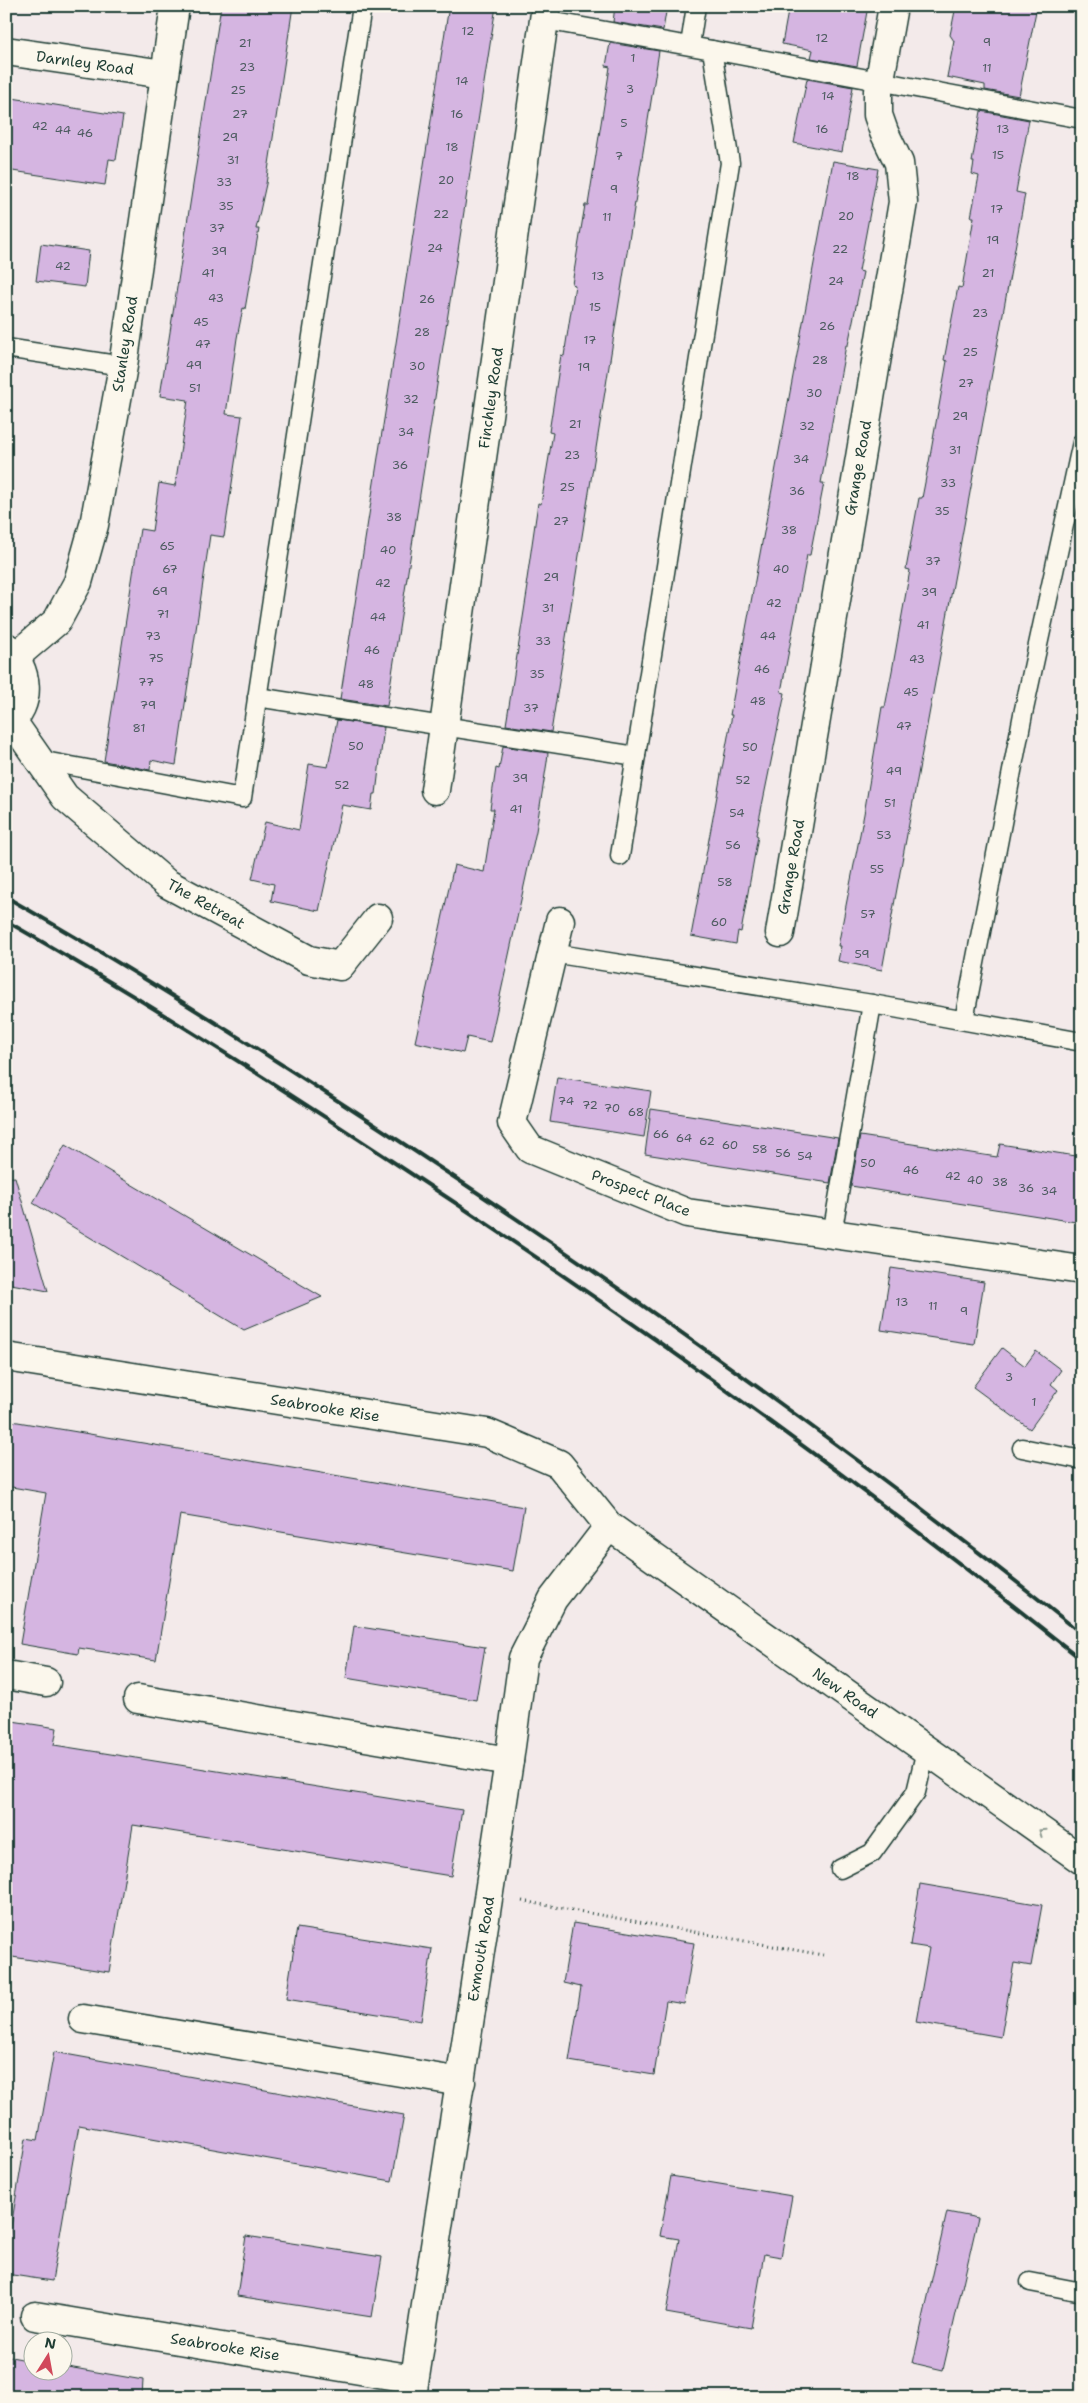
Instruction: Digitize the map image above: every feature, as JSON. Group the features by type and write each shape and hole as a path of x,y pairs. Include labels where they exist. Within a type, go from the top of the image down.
{"street":[{"name":"Stanley Road","path":"11,651 57,621 78,582 94,525 122,366 175,6"},
{"name":"Grange Road","path":"780,933 903,202 899,163 878,115 880,80 893,6"},
{"name":"Finchley Road","path":"435,790 446,726 545,13"},
{"name":"Darnley Road","path":"6,51 164,74"},
{"path":"9,723 20,709 25,696 24,675 11,651"},
{"name":"The Retreat","path":"9,723 39,760 65,797 166,883 309,960 340,966 378,918"},
{"name":"Prospect Place","path":"560,921 512,1123 530,1149 687,1213 1082,1270"},
{"name":"Seabrooke Rise","path":"6,1357 222,1393 487,1433 559,1464 609,1526"},
{"name":"New Road","path":"609,1526 1082,1860"},
{"name":"Exmouth Road","path":"413,2388 510,1761 522,1658 553,1599 609,1526"},
{"path":"6,1675 46,1682"},
{"path":"138,1700 510,1761"},
{"path":"83,2019 461,2082"},
{"name":"Seabrooke Rise","path":"35,2316 413,2388"}],"lane":[{"path":"39,760 242,798 362,6"},
{"path":"690,45 696,6"},
{"path":"545,13 712,50 1082,119"},
{"path":"620,856 730,163 712,50"},
{"path":"6,348 122,366"},
{"path":"964,1020 1023,714 1082,442"},
{"path":"257,697 636,756"},
{"path":"552,954 872,1004 1082,1042"},
{"path":"832,1234 872,1004"},
{"path":"1022,1448 1082,1460"},
{"path":"840,1869 872,1853 916,1792 926,1750"},
{"path":"1030,2282 1082,2292"}],"path":[{"path":"489,1895 823,1955"}],"building":[{"path":"221,6 293,6 266,184 256,229 259,229 245,309 243,308 237,338 226,414 242,416 224,537 210,535 176,765 151,760 150,770 104,761 140,529 152,531 159,483 175,486 188,400 160,396"},
{"path":"449,6 496,6 387,706 340,699"},
{"path":"615,6 667,6 663,30 613,22"},
{"path":"789,6 868,6 857,66 811,58 813,50 782,44"},
{"path":"956,6 1037,6 1019,96 985,90 985,85 947,77 954,41 950,35"},
{"path":"610,43 659,51 551,732 506,725 528,586 526,586 538,503 541,504 553,433 549,432 561,355 564,356 575,285 572,284 585,205 588,205 610,67 606,66"},
{"path":"807,79 853,87 842,152 794,143"},
{"path":"6,97 123,116 116,160 109,159 105,185 6,170"},
{"path":"981,111 1029,120 1016,192 1025,194 882,970 838,961 841,946 838,946 864,814 882,707 885,707 892,671 910,570 906,569 919,498 922,498 947,361 944,360 958,287 962,288 974,217 971,217 979,176 972,174 974,162 972,162"},
{"path":"833,161 878,169 859,271 863,272 848,345 846,345 821,483 824,483 810,555 807,555 781,692 785,693 756,835 758,836 741,932 738,931 736,944 691,936"},
{"path":"41,244 89,251 85,287 36,281"},
{"path":"337,720 384,727 376,794 373,794 371,810 342,805 319,911 271,901 274,884 252,879 265,822 299,830 309,764 328,767"},
{"path":"503,746 548,753 547,762 536,831 490,1042 467,1037 463,1053 415,1042 454,865 484,872 494,809 490,809 496,768 499,769"},
{"path":"557,1077 651,1091 644,1137 550,1122"},
{"path":"651,1109 838,1138 830,1183 645,1154"},
{"path":"860,1136 997,1157 1000,1144 1082,1157 1082,1223 851,1186"},
{"path":"65,1145 322,1297 244,1330 33,1203"},
{"path":"15,1177 48,1291 6,1283 6,1178"},
{"path":"891,1268 984,1282 974,1344 881,1330"},
{"path":"1002,1348 1025,1366 1036,1351 1061,1370 1051,1384 1058,1390 1030,1429 973,1387"},
{"path":"6,1420 524,1507 513,1571 180,1515 156,1660 79,1648 78,1654 20,1644 46,1493 6,1486"},
{"path":"354,1626 485,1647 476,1700 346,1678"},
{"path":"6,1720 57,1728 54,1745 462,1810 451,1876 133,1825 109,1972 6,1956"},
{"path":"920,1884 1042,1905 1031,1966 1014,1963 1001,2037 916,2022 929,1948 910,1945"},
{"path":"573,1923 694,1943 684,2004 666,2001 654,2075 569,2061 581,1987 563,1983"},
{"path":"297,1928 432,1949 421,2021 286,1999"},
{"path":"54,2052 404,2115 392,2181 79,2125 52,2281 6,2274 6,2256 26,2138 38,2140"},
{"path":"671,2176 792,2196 781,2257 764,2254 751,2328 666,2313 679,2239 660,2236"},
{"path":"947,2212 978,2218 943,2370 913,2363"},
{"path":"246,2236 382,2257 372,2317 237,2296"},
{"path":"6,2356 22,2359 22,2380 72,2380 72,2368 143,2380 142,2397 6,2397"}],"railway":[{"path":"6,897 109,957 262,1052 413,1150 584,1265 836,1445 1082,1634"},
{"path":"6,921 159,1011 259,1074 580,1287 834,1469 1082,1660"}]}
